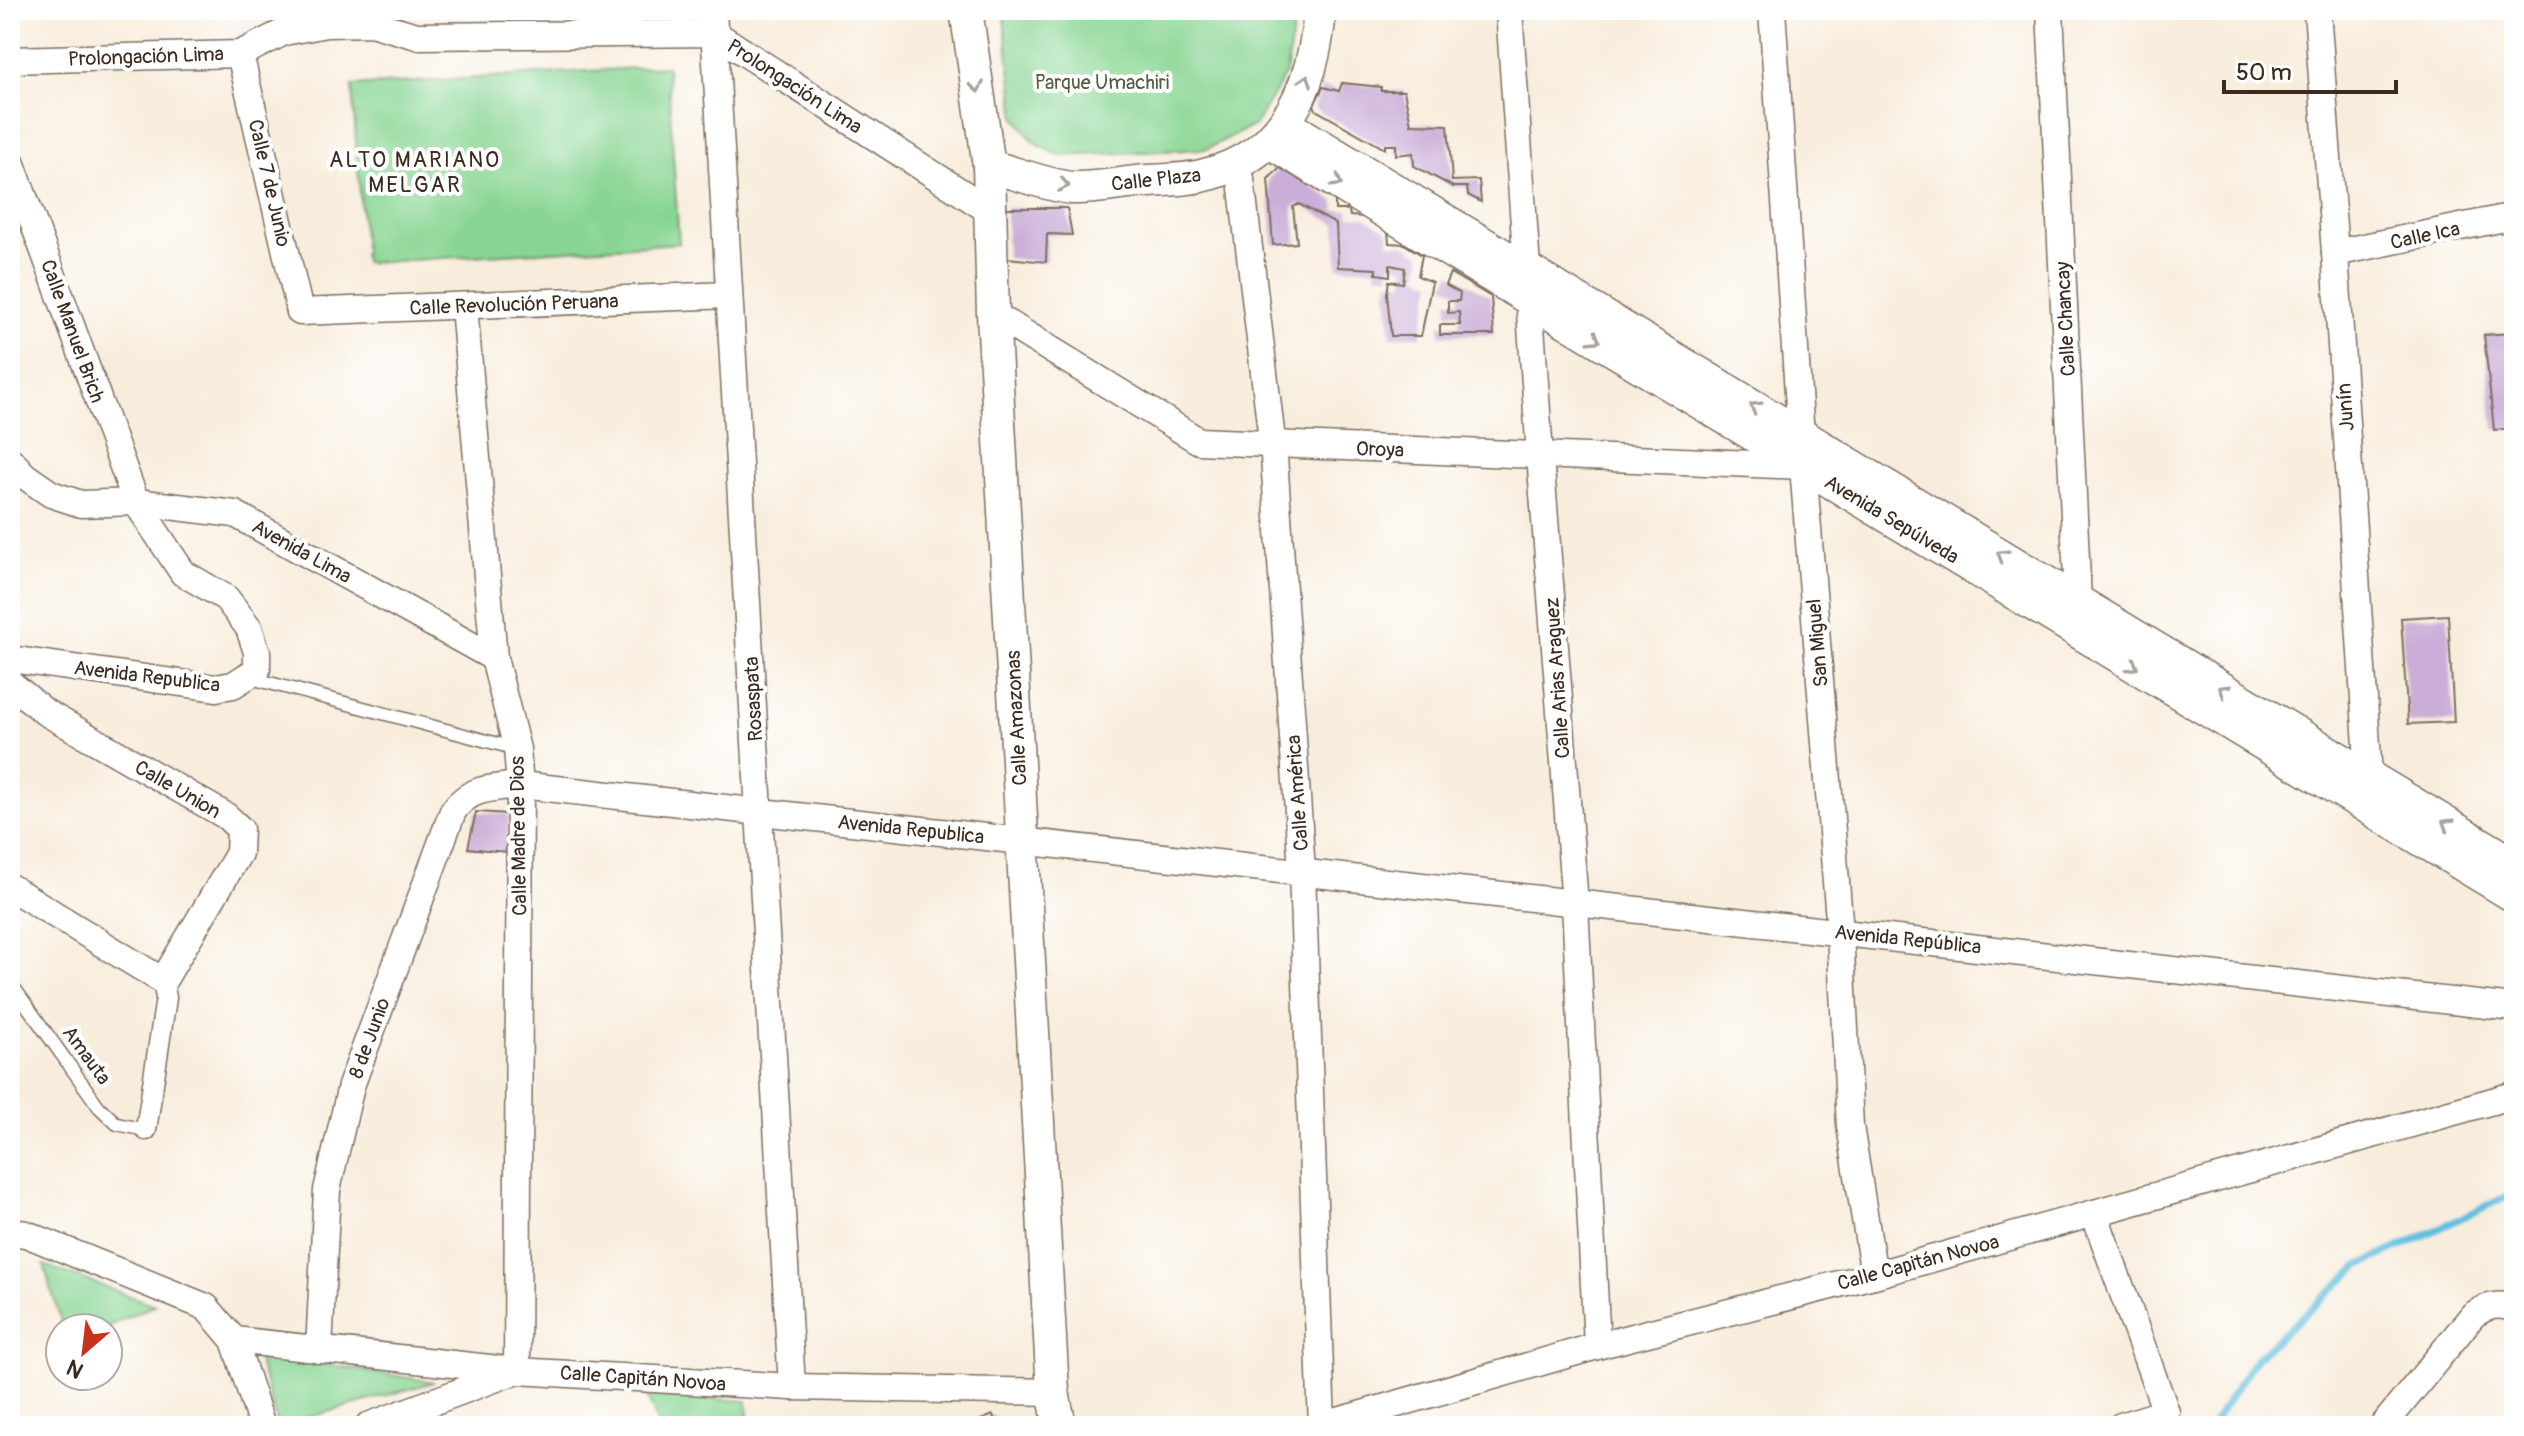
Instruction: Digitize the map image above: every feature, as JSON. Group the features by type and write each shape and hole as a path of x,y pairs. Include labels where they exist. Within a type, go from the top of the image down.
{"street":[{"name":"Calle Amazonas","path":"966,10 989,166 993,314 1053,1392 1060,1426"},
{"name":"Calle Plaza","path":"989,166 1072,188 1201,177 1239,163 1277,133 1306,84 1318,39 1320,10"},
{"name":"Calle Arias Araguez","path":"1509,10 1575,904 1597,1346"},
{"name":"San Miguel","path":"1772,10 1802,450 1840,932 1850,1126 1874,1275"},
{"name":"Calle Chancay","path":"2050,10 2072,613"},
{"name":"Junín","path":"2317,10 2335,253 2362,789"},
{"name":"Prolongación Lima","path":"10,60 240,54 284,32 374,17 417,36 713,22 990,211"},
{"name":"Rosaspata","path":"713,22 792,1387"},
{"name":"Calle 7 de Junio","path":"240,54 300,312"},
{"name":"Avenida Sepúlveda","path":"1277,133 2362,789 2514,896"},
{"name":"Calle Manuel Brich","path":"10,159 136,502"},
{"name":"Calle América","path":"1239,163 1273,444 1302,871 1322,1426"},
{"name":"Calle Ica","path":"2335,253 2514,216"},
{"name":"Calle Revolución Peruana","path":"300,312 729,295"},
{"name":"Calle Madre de Dios","path":"464,306 494,658 517,749 520,785 517,1371"},
{"name":"Oroya","path":"993,314 1199,441 1540,455 1802,450"},
{"name":"Avenida Lima","path":"10,460 25,476 51,494 81,504 136,502 235,514 494,658"},
{"name":"Avenida Republica","path":"10,659 216,688 233,685 257,670 257,652 249,628 226,598 183,573 136,502"},
{"name":"Calle Union","path":"10,683 45,712 226,816 240,829 239,853 163,981"},
{"name":"Avenida Republica","path":"520,785 1302,871"},
{"name":"8 de Junio","path":"319,1350 327,1190 351,1086 453,811 469,794 480,789 520,785"},
{"name":"Avenida Sepúlveda","path":"2362,789 2514,864"},
{"name":"Avenida República","path":"1302,871 2514,1008"},
{"path":"10,887 163,981 166,998 146,1130"},
{"name":"Calle Capitán Novoa","path":"1322,1426 1597,1346 1874,1275 2514,1095"},
{"path":"2094,1213 2166,1412 2121,1426"},
{"path":"10,1232 26,1234 206,1307 234,1340 262,1426"},
{"path":"2383,1426 2473,1315 2503,1307"},
{"name":"Calle Capitán Novoa","path":"234,1340 517,1371 792,1387 1053,1392"},
{"path":"368,1426 517,1371"}],"lane":[{"path":"248,677 517,749"},
{"name":"Amauta","path":"10,982 99,1107 117,1124 146,1130"}],"green space":[{"name":"Parque Umachiri","path":"1003,10 1296,10 1286,73 1255,125 1206,149 1059,156 1034,142 1016,118"},
{"path":"667,66 679,243 365,263 352,86"},
{"path":"44,1265 155,1305 124,1319 124,1312 58,1312"},
{"path":"256,1353 434,1382 278,1426"},
{"path":"647,1395 747,1401 748,1418 832,1422 823,1426 659,1426"}],"building":[{"path":"1342,83 1381,87 1381,91 1404,91 1411,124 1448,125 1452,181 1479,180 1481,202 1468,195 1467,187 1453,187 1414,166 1413,153 1396,155 1396,145 1385,145 1385,149 1316,110 1314,105 1323,87 1339,91"},
{"path":"1280,168 1335,201 1335,210 1349,210 1350,216 1365,217 1388,231 1389,243 1404,244 1422,255 1418,276 1432,282 1421,336 1391,336 1387,293 1389,281 1403,283 1405,268 1390,265 1390,276 1376,274 1376,269 1338,267 1336,224 1299,204 1293,207 1297,243 1273,245 1268,179"},
{"path":"1006,208 1067,208 1072,235 1047,234 1046,262 1007,258"},
{"path":"1450,273 1491,297 1494,335 1440,335 1440,325 1460,325 1459,312 1448,313 1448,301 1459,301 1460,293 1445,285"},
{"path":"2512,333 2514,428 2494,430 2484,335"},
{"path":"2448,615 2454,722 2408,724 2401,618"},
{"path":"476,812 509,814 506,852 468,848"},
{"path":"993,1415 997,1426 966,1426"}],"waterway":[{"path":"2211,1426 2256,1358 2359,1266 2514,1193"}],"district":[{"name":"ALTO MARIANO MELGAR","path":"415,172"}]}
